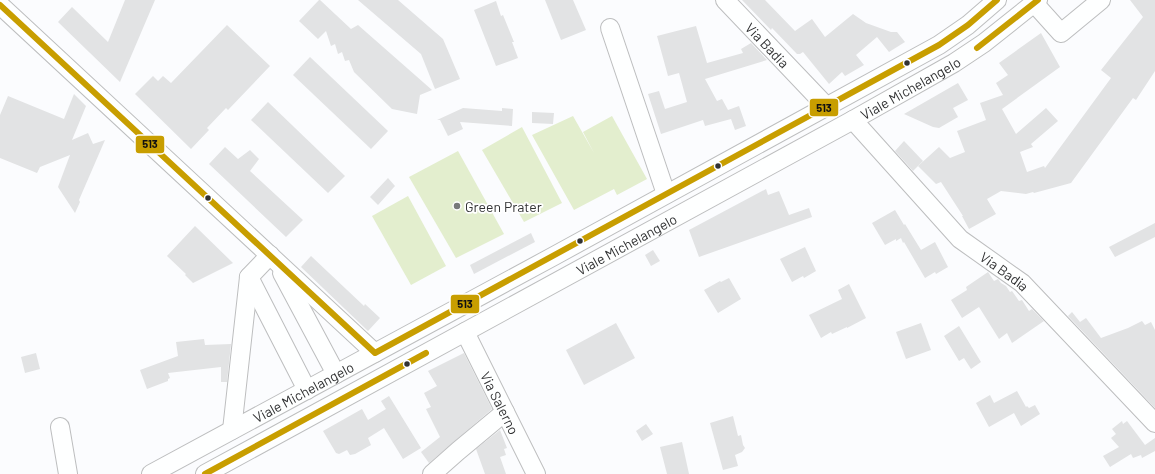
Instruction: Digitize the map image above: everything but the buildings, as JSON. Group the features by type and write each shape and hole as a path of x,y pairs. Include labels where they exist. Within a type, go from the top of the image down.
{"street":[{"name":"Via Badia","path":"725,0 827,107"},
{"name":"Viale Michelangelo","path":"151,474 554,256 939,45 968,25 997,0"},
{"path":"1036,2 1061,33 1101,0"},
{"name":"Viale Michelangelo","path":"205,474 853,120 960,59 984,43 1036,2"},
{"path":"0,5 375,353"},
{"path":"610,28 666,194"},
{"name":"Via Badia","path":"853,120 960,239 1022,283 1155,423"},
{"path":"554,256 566,277"},
{"path":"232,430 249,277 273,257"},
{"path":"273,257 336,374"},
{"path":"249,277 307,390"},
{"name":"Via Salerno","path":"465,332 536,474"},
{"path":"432,474 505,412"},
{"path":"60,427 68,474"}],"green space":[{"name":"Green Prater","path":"573,116 594,153 583,132 612,116 647,179 617,195 614,189 574,210 532,135"},
{"name":"Green Prater","path":"522,127 562,203 524,222 482,150"},
{"name":"Green Prater","path":"458,151 504,234 456,258 409,177"},
{"name":"Green Prater","path":"408,196 446,266 411,285 372,216"}],"transit line":[{"name":"513","path":"0,5 375,353 939,45 968,25 997,0"},
{"name":"513","path":"977,48 1038,0"},
{"name":"513","path":"205,474 426,353"}],"place":[{"name":"Green Prater","path":"457,206"}]}
